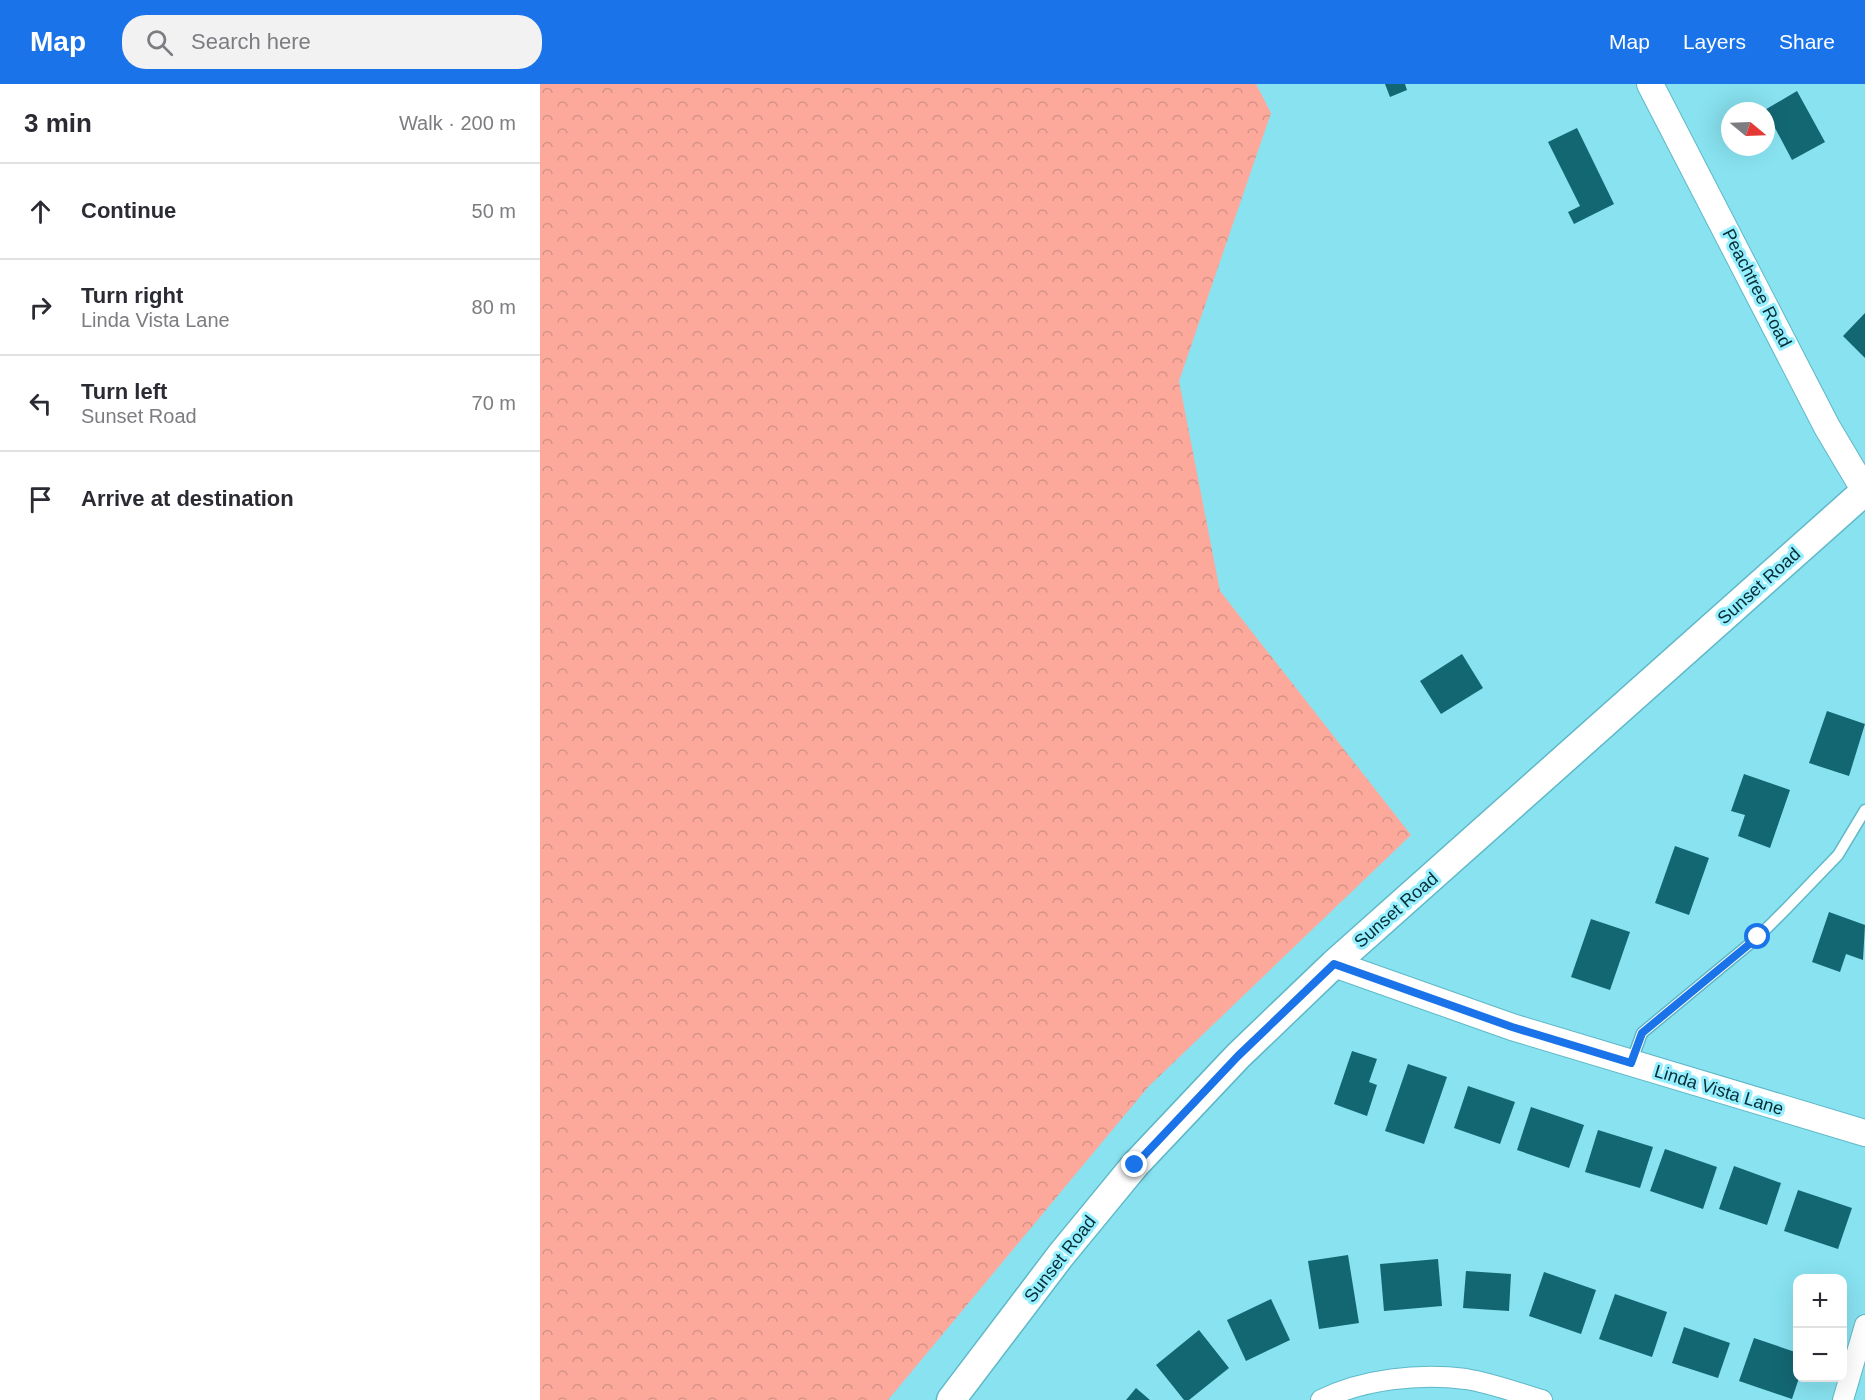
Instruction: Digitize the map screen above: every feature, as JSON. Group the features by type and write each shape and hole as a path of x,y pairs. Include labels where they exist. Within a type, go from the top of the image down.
{"main road":[{"name":"Sunset Road","path":"951,1400 1061,1255 1135,1165 1238,1056 1334,964 1865,491"}],"street":[{"name":"Peachtree Road","path":"1650,84 1827,427 1865,491"},
{"name":"Linda Vista Lane","path":"1334,964 1501,1023 1865,1133"},
{"path":"1843,1400 1865,1325"},
{"path":"1321,1400 1375,1382 1422,1378 1467,1379 1542,1400"}],"lane":[{"path":"1631,1063 1642,1033 1758,937 1838,855 1865,810"}],"green space":[{"path":"540,84 1256,84 1271,113 1179,381 1220,591 1411,835 1148,1087 888,1400 540,1400"}],"building":[{"path":"1385,84 1405,84 1407,90 1390,97"},
{"path":"1797,91 1825,142 1792,160 1775,128 1775,104"},
{"path":"1577,128 1614,204 1574,224 1568,212 1580,206 1548,142"},
{"path":"1865,313 1865,358 1843,336"},
{"path":"1462,654 1483,688 1441,714 1420,681"},
{"path":"1827,711 1865,724 1849,776 1809,763"},
{"path":"1744,774 1790,790 1770,848 1738,836 1745,815 1731,811"},
{"path":"1675,846 1709,858 1689,915 1655,903"},
{"path":"1829,912 1865,925 1863,960 1846,954 1840,972 1812,962"},
{"path":"1591,919 1630,932 1610,990 1571,977"},
{"path":"1352,1051 1377,1059 1369,1082 1377,1085 1367,1116 1334,1104"},
{"path":"1408,1064 1447,1077 1424,1144 1385,1131"},
{"path":"1468,1086 1515,1102 1500,1144 1454,1128"},
{"path":"1531,1107 1584,1125 1569,1168 1517,1150"},
{"path":"1598,1130 1653,1147 1640,1188 1585,1172"},
{"path":"1665,1149 1717,1167 1703,1209 1650,1191"},
{"path":"1734,1166 1781,1183 1767,1225 1719,1209"},
{"path":"1798,1190 1852,1208 1838,1249 1784,1231"},
{"path":"1348,1255 1359,1323 1319,1329 1308,1261"},
{"path":"1438,1259 1442,1306 1384,1311 1380,1264"},
{"path":"1466,1271 1511,1274 1509,1311 1463,1308"},
{"path":"1544,1272 1596,1290 1581,1334 1529,1316"},
{"path":"1615,1294 1667,1312 1652,1357 1599,1339"},
{"path":"1271,1299 1290,1340 1246,1361 1227,1320"},
{"path":"1684,1327 1730,1343 1718,1378 1672,1363"},
{"path":"1199,1330 1229,1368 1189,1400 1184,1400 1156,1365"},
{"path":"1754,1338 1793,1351 1793,1382 1798,1382 1792,1399 1739,1381"},
{"path":"1136,1388 1150,1400 1126,1400"}],"route":[{"path":"1135,1165 1238,1056 1334,964 1512,1027 1631,1063 1642,1033 1758,937"}]}
